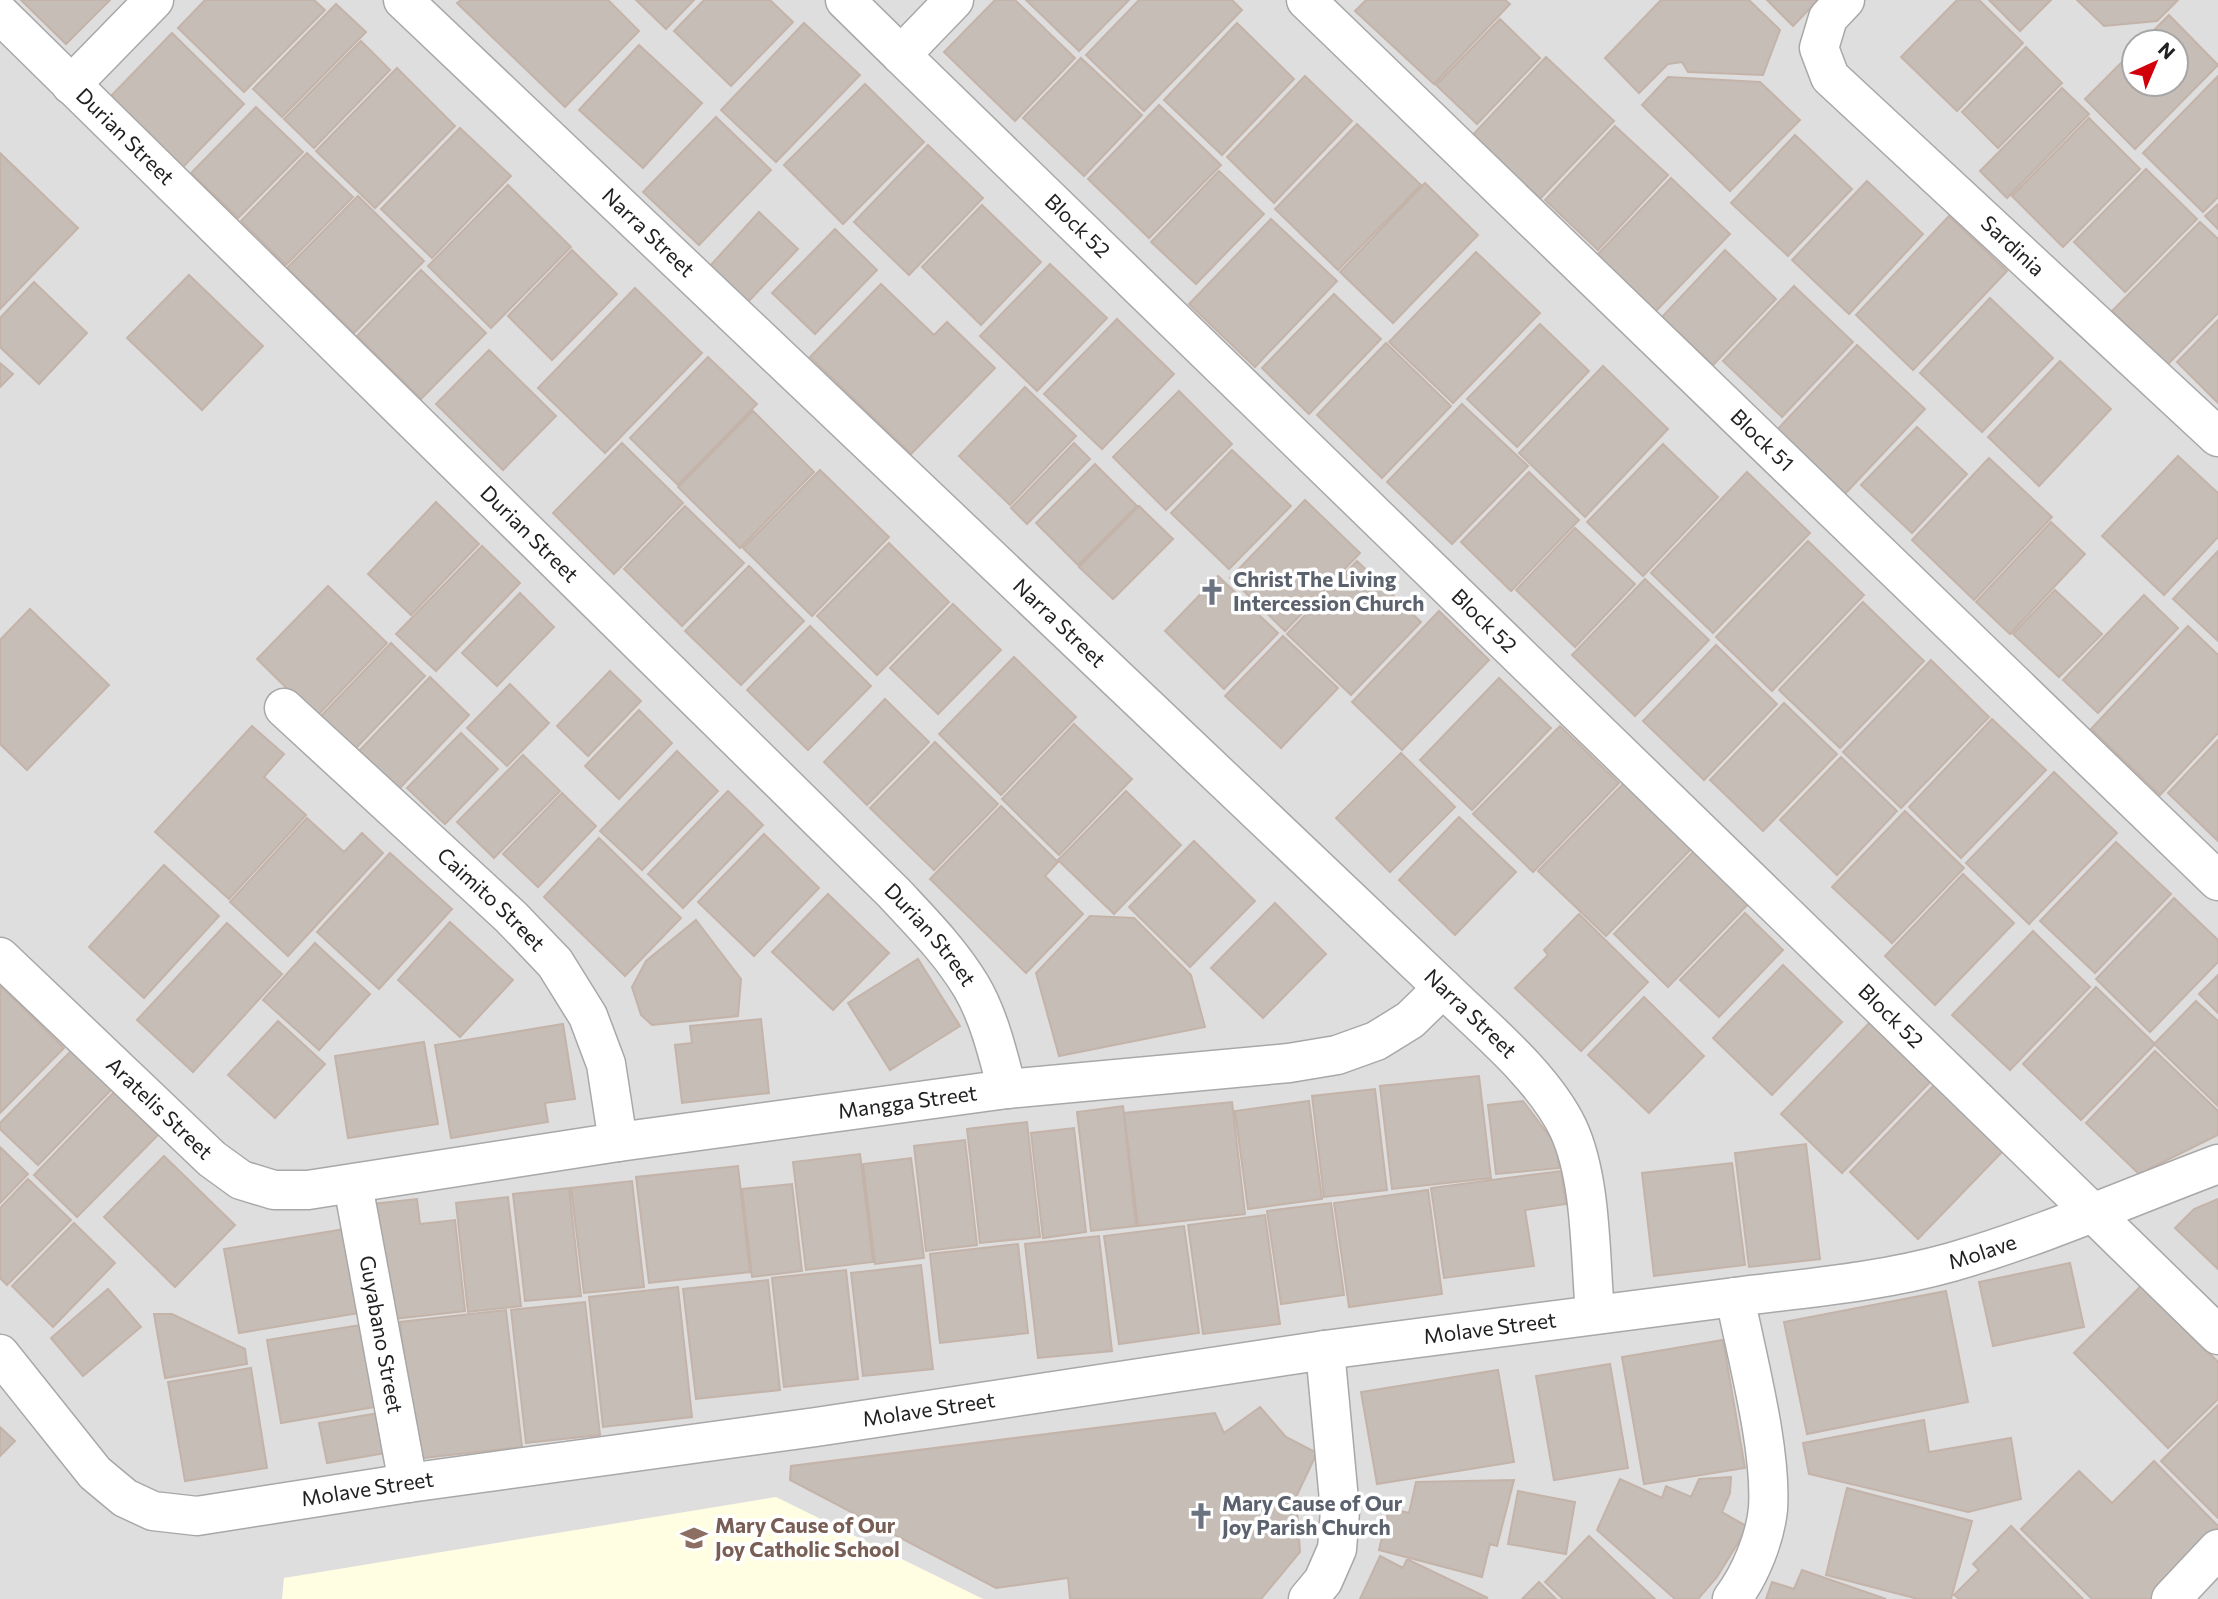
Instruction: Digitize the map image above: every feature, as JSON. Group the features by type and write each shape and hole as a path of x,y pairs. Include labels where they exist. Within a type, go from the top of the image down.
{"street":[{"path":"71,86 154,0"},
{"name":"Narra Street","path":"403,0 1443,988 1539,1087 1568,1128 1583,1181 1595,1313"},
{"name":"Block 52","path":"845,0 2218,1335"},
{"path":"901,55 954,0"},
{"name":"Block 51","path":"1306,0 2218,881"},
{"name":"Sardinia","path":"1845,0 1828,18 1819,48 1830,77 2218,438"},
{"name":"Durian Street","path":"0,14 894,893 938,941 971,986 994,1042 1007,1089"},
{"name":"Caimito Street","path":"285,708 511,917 555,963 588,1016 606,1064 618,1142"},
{"name":"Aratelis Street","path":"0,957 212,1159 241,1180 274,1190 353,1185"},
{"name":"Mangga Street","path":"353,1185 618,1142 1007,1089 1289,1063 1337,1055 1376,1041 1399,1027 1443,988"},
{"name":"Molave","path":"1735,1297 1881,1278 1950,1262 2218,1164"},
{"name":"Guyabano Street","path":"353,1185 408,1483"},
{"path":"1732,1599 1755,1559 1768,1511 1766,1462 1735,1297"},
{"name":"Molave Street","path":"0,1354 95,1474 125,1498 153,1511 197,1516 1325,1350 1735,1297"},
{"path":"1308,1599 1322,1581 1337,1549 1340,1511 1325,1350"},
{"path":"2171,1599 2218,1549"}],"shaded area":[{"path":"0,0 2218,0 2218,1599 0,1599"},
{"name":"Mary Cause of Our Joy Catholic School","path":"776,1497 983,1599 282,1599 284,1578"}],"building":[{"path":"21,0 110,0 66,44"},
{"path":"205,0 314,0 325,10 244,92 178,28"},
{"path":"461,0 608,0 639,31 565,107 457,3"},
{"path":"636,0 694,0 666,29"},
{"path":"704,0 770,0 793,22 731,86 674,31"},
{"path":"995,0 1015,0 1075,58 1015,121 944,52"},
{"path":"1026,0 1129,0 1079,51"},
{"path":"1139,0 1232,0 1242,10 1144,111 1086,55"},
{"path":"1366,0 1505,0 1510,4 1434,84 1355,11"},
{"path":"1661,0 1749,0 1780,30 1763,75 1688,72 1682,62 1668,64 1639,93 1605,58"},
{"path":"1767,0 1818,0 1793,26"},
{"path":"1957,0 1979,0 2023,43 1957,111 1901,57"},
{"path":"1989,0 2051,0 2020,31"},
{"path":"2077,0 2178,0 2157,21 2104,26"},
{"path":"336,4 366,32 282,117 253,89"},
{"path":"2169,15 2182,28 2156,28"},
{"path":"1500,19 1540,58 1477,124 1436,85"},
{"path":"804,23 860,75 776,162 721,110"},
{"path":"1237,23 1294,79 1222,155 1164,100"},
{"path":"172,33 244,104 181,169 109,98"},
{"path":"2190,36 2218,65 2190,93"},
{"path":"361,41 390,70 314,148 284,119"},
{"path":"639,45 702,103 643,168 579,110"},
{"path":"2026,47 2062,83 1998,148 1962,112"},
{"path":"1546,57 1614,121 1535,204 1468,140"},
{"path":"1081,58 1142,115 1084,176 1023,118"},
{"path":"2120,64 2120,98 2185,98 2135,149 2085,99"},
{"path":"397,68 455,126 375,208 316,151"},
{"path":"1305,76 1352,121 1274,203 1227,157"},
{"path":"2218,76 2218,197 2203,212 2143,153"},
{"path":"1668,77 1760,82 1800,120 1730,191 1642,105"},
{"path":"865,84 924,142 843,224 784,165"},
{"path":"2062,88 2089,114 2007,198 1980,171"},
{"path":"1159,105 1221,165 1149,238 1088,179"},
{"path":"256,107 303,152 238,218 191,173"},
{"path":"716,117 771,170 699,245 643,192"},
{"path":"2089,118 2140,169 2063,247 2012,196"},
{"path":"1357,124 1421,185 1338,270 1275,209"},
{"path":"1615,126 1668,175 1598,250 1545,200"},
{"path":"460,128 511,176 432,258 381,209"},
{"path":"1795,135 1852,189 1788,256 1731,203"},
{"path":"928,145 983,198 909,275 854,222"},
{"path":"0,153 78,228 0,309"},
{"path":"307,153 353,197 286,265 241,221"},
{"path":"2146,169 2197,219 2125,292 2074,242"},
{"path":"1219,171 1264,214 1196,284 1151,242"},
{"path":"1671,178 1730,234 1656,311 1597,255"},
{"path":"1867,181 1923,234 1849,314 1792,260"},
{"path":"1425,183 1478,235 1393,323 1340,272"},
{"path":"508,185 571,247 491,328 428,266"},
{"path":"358,196 424,261 354,333 287,268"},
{"path":"2218,204 2218,229 2205,216"},
{"path":"982,205 1041,262 981,325 922,267"},
{"path":"759,212 798,249 747,303 709,267"},
{"path":"1949,216 2007,271 1913,370 1856,315"},
{"path":"1271,219 1337,281 1255,367 1189,304"},
{"path":"2200,222 2218,239 2218,313 2167,365 2112,311"},
{"path":"835,229 877,270 815,334 772,293"},
{"path":"572,250 617,294 552,360 508,316"},
{"path":"1725,250 1776,299 1713,365 1662,317"},
{"path":"1476,252 1540,313 1453,403 1389,342"},
{"path":"1050,264 1107,318 1037,391 980,336"},
{"path":"421,270 486,333 421,399 357,336"},
{"path":"189,275 263,346 202,410 127,338"},
{"path":"34,282 87,333 39,384 0,347 0,318"},
{"path":"881,284 934,335 947,322 995,368 911,454 810,357"},
{"path":"1794,286 1853,342 1782,417 1723,361"},
{"path":"635,288 702,353 605,453 538,388"},
{"path":"1334,294 1381,339 1309,414 1262,368"},
{"path":"1990,298 2053,358 1982,432 1920,373"},
{"path":"1117,319 1174,374 1102,449 1044,394"},
{"path":"2218,320 2218,403 2177,362"},
{"path":"1540,324 1589,371 1517,447 1467,399"},
{"path":"1386,343 1451,406 1382,478 1317,415"},
{"path":"1857,345 1925,409 1843,496 1775,432"},
{"path":"489,350 556,416 503,470 436,404"},
{"path":"708,357 757,404 678,485 630,438"},
{"path":"2060,361 2111,409 2039,486 1988,437"},
{"path":"0,363 13,374 0,387"},
{"path":"1603,366 1668,429 1585,517 1519,453"},
{"path":"1025,387 1076,436 1010,505 959,456"},
{"path":"1179,391 1232,444 1166,510 1113,457"},
{"path":"1462,404 1528,466 1452,544 1387,482"},
{"path":"753,411 814,472 740,548 678,487"},
{"path":"1917,427 1967,474 1912,533 1861,485"},
{"path":"622,443 683,503 614,574 553,513"},
{"path":"1074,443 1090,459 1027,524 1011,508"},
{"path":"1663,444 1718,497 1643,576 1587,522"},
{"path":"1232,450 1291,506 1229,569 1171,513"},
{"path":"2178,456 2218,493 2218,537 2164,595 2102,536"},
{"path":"1989,458 2052,517 1974,600 1912,540"},
{"path":"1095,464 1137,506 1078,565 1036,523"},
{"path":"820,470 889,537 812,616 743,548"},
{"path":"1529,472 1579,520 1511,591 1461,542"},
{"path":"1747,472 1810,533 1713,633 1651,573"},
{"path":"1305,500 1360,553 1285,631 1230,578"},
{"path":"436,502 479,544 411,615 368,574"},
{"path":"685,506 744,563 682,626 624,569"},
{"path":"1139,506 1173,539 1113,599 1079,567"},
{"path":"2051,522 2085,554 2010,634 1976,602"},
{"path":"1575,528 1635,584 1575,647 1516,590"},
{"path":"1808,541 1864,595 1772,691 1716,637"},
{"path":"889,543 949,602 877,675 817,616"},
{"path":"482,546 520,583 436,671 396,634"},
{"path":"2218,551 2218,641 2173,599"},
{"path":"1357,561 1421,622 1351,695 1287,634"},
{"path":"749,566 804,621 741,685 685,631"},
{"path":"1218,576 1278,633 1224,689 1165,631"},
{"path":"1645,579 1709,640 1635,716 1572,655"},
{"path":"328,586 387,643 316,717 257,659"},
{"path":"2055,590 2102,634 2059,677 2013,634"},
{"path":"520,593 554,627 497,686 462,653"},
{"path":"2144,595 2178,628 2098,713 2063,680"},
{"path":"1863,602 1924,661 1840,748 1779,690"},
{"path":"953,604 1001,650 938,714 890,668"},
{"path":"30,609 109,685 27,770 0,744 0,640"},
{"path":"1439,611 1489,660 1402,750 1352,702"},
{"path":"810,626 871,686 808,750 747,690"},
{"path":"2188,626 2218,655 2218,733 2160,795 2091,729"},
{"path":"1283,636 1338,688 1281,748 1225,696"},
{"path":"391,643 425,676 354,750 320,717"},
{"path":"1716,645 1777,704 1704,780 1643,721"},
{"path":"1014,657 1076,717 1001,795 939,734"},
{"path":"1931,660 1989,717 1901,808 1843,752"},
{"path":"610,671 641,701 588,756 557,726"},
{"path":"430,677 469,715 398,790 358,752"},
{"path":"1499,678 1551,728 1472,810 1420,760"},
{"path":"510,684 549,723 507,766 467,728"},
{"path":"885,699 929,742 867,805 824,762"},
{"path":"1784,703 1837,754 1763,831 1710,780"},
{"path":"639,710 672,743 619,799 585,766"},
{"path":"1992,719 2046,770 1961,858 1909,807"},
{"path":"1074,724 1132,779 1059,855 1002,799"},
{"path":"252,726 284,754 264,777 306,815 229,899 155,832"},
{"path":"1560,726 1619,783 1533,872 1473,814"},
{"path":"461,733 498,769 445,824 407,788"},
{"path":"2218,740 2218,841 2168,793"},
{"path":"935,742 998,804 934,870 870,808"},
{"path":"677,751 718,791 642,870 600,831"},
{"path":"1401,753 1455,807 1390,872 1336,818"},
{"path":"523,755 560,791 494,858 457,822"},
{"path":"1841,757 1897,811 1837,875 1780,820"},
{"path":"2054,772 2117,833 2029,924 1966,863"},
{"path":"1627,780 1695,845 1606,936 1538,871"},
{"path":"728,791 763,825 683,908 648,874"},
{"path":"1126,791 1181,845 1114,914 1058,860"},
{"path":"562,793 596,826 538,887 503,854"},
{"path":"1001,806 1058,862 1045,876 1083,914 1026,973 930,879"},
{"path":"1905,811 1964,868 1892,943 1832,887"},
{"path":"1459,817 1516,872 1455,935 1399,880"},
{"path":"307,818 344,852 362,833 383,853 288,956 230,902"},
{"path":"764,834 819,888 754,956 698,902"},
{"path":"599,838 681,918 625,976 544,897"},
{"path":"1194,841 1255,901 1190,967 1129,907"},
{"path":"2116,842 2171,894 2095,973 2040,921"},
{"path":"1697,848 1752,900 1668,987 1614,934"},
{"path":"390,853 452,909 379,989 317,932"},
{"path":"164,865 219,916 144,998 89,947"},
{"path":"1963,874 2014,923 1935,1005 1885,956"},
{"path":"828,894 889,953 833,1010 772,952"},
{"path":"2174,898 2218,940 2218,962 2150,1032 2096,979"},
{"path":"1275,903 1326,954 1263,1018 1211,968"},
{"path":"1745,913 1783,950 1719,1017 1680,980"},
{"path":"1579,914 1648,982 1581,1051 1515,988 1548,955 1544,950"},
{"path":"1090,916 1134,918 1191,975 1205,1027 1059,1056 1036,973"},
{"path":"696,920 741,979 738,1016 652,1025 641,1015 632,987 646,961"},
{"path":"450,922 513,980 460,1037 398,980"},
{"path":"227,923 282,974 193,1072 137,1020"},
{"path":"2033,931 2090,987 2010,1070 1952,1015"},
{"path":"315,943 370,994 319,1050 263,1000"},
{"path":"918,959 960,1026 890,1070 848,1003"},
{"path":"1783,965 1842,1022 1772,1095 1713,1038"},
{"path":"2218,975 2218,1013 2199,994"},
{"path":"0,985 64,1048 0,1113"},
{"path":"2096,987 2155,1044 2081,1120 2023,1064"},
{"path":"1644,997 1704,1056 1649,1113 1588,1055"},
{"path":"2196,1001 2218,1021 2218,1106 2154,1044"},
{"path":"1875,1017 1936,1076 1842,1173 1781,1114"},
{"path":"761,1019 769,1093 682,1103 675,1045 692,1043 690,1026"},
{"path":"278,1021 325,1064 275,1118 228,1075"},
{"path":"563,1024 575,1099 545,1103 548,1122 451,1138 435,1045"},
{"path":"424,1042 438,1124 348,1138 335,1056"},
{"path":"74,1048 113,1088 38,1165 0,1129 0,1123"},
{"path":"2155,1051 2218,1111 2218,1135 2139,1174 2086,1123"},
{"path":"1479,1076 1491,1178 1392,1189 1380,1086"},
{"path":"1934,1085 2003,1151 1918,1239 1850,1172"},
{"path":"1375,1089 1387,1190 1324,1197 1312,1096"},
{"path":"114,1092 158,1135 77,1217 34,1175"},
{"path":"1309,1101 1322,1199 1248,1209 1235,1111"},
{"path":"1523,1101 1557,1146 1559,1168 1496,1174 1488,1105"},
{"path":"1232,1102 1245,1214 1138,1226 1124,1113"},
{"path":"1123,1106 1136,1226 1091,1231 1077,1112"},
{"path":"1027,1122 1040,1237 980,1243 967,1129"},
{"path":"1074,1128 1086,1232 1043,1238 1031,1133"},
{"path":"965,1140 977,1245 926,1251 914,1146"},
{"path":"1806,1144 1820,1259 1749,1267 1735,1153"},
{"path":"0,1147 28,1174 0,1203"},
{"path":"860,1154 873,1262 806,1270 793,1162"},
{"path":"164,1156 235,1225 175,1287 104,1217"},
{"path":"911,1158 924,1258 875,1264 863,1164"},
{"path":"1732,1163 1745,1265 1654,1276 1642,1173"},
{"path":"738,1166 750,1272 649,1283 636,1177"},
{"path":"1561,1171 1566,1204 1525,1210 1534,1266 1444,1278 1431,1188"},
{"path":"28,1179 71,1220 7,1285 0,1278 0,1208"},
{"path":"632,1181 644,1287 584,1293 571,1188"},
{"path":"792,1184 802,1271 752,1277 742,1189"},
{"path":"569,1188 581,1296 525,1301 513,1194"},
{"path":"1428,1190 1442,1294 1349,1307 1334,1203"},
{"path":"508,1197 521,1306 468,1312 456,1203"},
{"path":"417,1199 420,1224 455,1220 465,1311 385,1320 372,1204"},
{"path":"2218,1199 2218,1269 2175,1228 2194,1209"},
{"path":"1331,1203 1344,1295 1281,1304 1267,1211"},
{"path":"1265,1215 1280,1324 1203,1334 1188,1225"},
{"path":"74,1223 115,1263 53,1327 12,1286"},
{"path":"1184,1226 1199,1333 1119,1344 1104,1236"},
{"path":"345,1229 359,1313 239,1333 224,1249"},
{"path":"1099,1236 1112,1351 1038,1358 1025,1244"},
{"path":"1018,1244 1028,1333 940,1343 930,1254"},
{"path":"2070,1263 2084,1327 1993,1346 1979,1282"},
{"path":"921,1265 933,1369 863,1376 851,1273"},
{"path":"846,1270 858,1379 784,1387 772,1278"},
{"path":"768,1280 780,1390 696,1399 683,1289"},
{"path":"2142,1285 2218,1362 2218,1399 2168,1448 2074,1353"},
{"path":"678,1287 692,1417 603,1427 589,1297"},
{"path":"108,1289 141,1327 83,1376 51,1338"},
{"path":"1946,1291 1968,1402 1807,1434 1784,1322"},
{"path":"585,1302 600,1435 526,1443 511,1310"},
{"path":"506,1310 522,1447 416,1459 400,1322"},
{"path":"154,1314 172,1314 245,1349 247,1364 165,1378"},
{"path":"361,1325 375,1407 281,1423 267,1340"},
{"path":"1723,1340 1745,1468 1644,1484 1622,1357"},
{"path":"1610,1364 1628,1468 1554,1480 1536,1376"},
{"path":"251,1368 267,1468 185,1481 168,1382"},
{"path":"1498,1370 1514,1462 1377,1484 1361,1392"},
{"path":"2218,1405 2218,1518 2161,1461"},
{"path":"1260,1407 1286,1437 1317,1453 1296,1497 1300,1552 1261,1599 1070,1599 1068,1578 996,1588 790,1480 791,1466 1215,1413 1224,1433"},
{"path":"379,1413 386,1453 327,1463 319,1423"},
{"path":"1924,1420 1929,1452 2011,1438 2021,1499 1968,1512 1809,1474 1803,1443"},
{"path":"0,1427 15,1441 0,1456"},
{"path":"2154,1461 2218,1526 2218,1539 2157,1599 2092,1599 2021,1529 2079,1471 2112,1503"},
{"path":"1731,1477 1730,1493 1722,1512 1748,1527 1717,1577 1698,1599 1675,1599 1597,1530 1620,1479 1662,1498 1666,1486 1691,1497 1699,1479"},
{"path":"1514,1480 1497,1546 1490,1544 1482,1577 1379,1550 1389,1508 1409,1513 1416,1482"},
{"path":"1847,1488 1972,1521 1951,1599 1918,1599 1826,1575"},
{"path":"1518,1491 1575,1502 1566,1554 1508,1544"},
{"path":"2011,1526 2083,1599 1959,1599 1954,1595 1979,1570 1973,1564"},
{"path":"1589,1536 1655,1599 1563,1599 1545,1582"},
{"path":"1380,1556 1403,1568 1407,1559 1488,1598 1360,1599"},
{"path":"1802,1570 1886,1599 1766,1599 1772,1582 1794,1589"},
{"path":"1539,1582 1556,1599 1522,1599"}],"place":[{"name":"Christ The Living Intercession Church","path":"1212,592"},
{"name":"Mary Cause of Our Joy Parish Church","path":"1201,1516"},
{"name":"Mary Cause of Our Joy Catholic School","path":"694,1538"}]}
